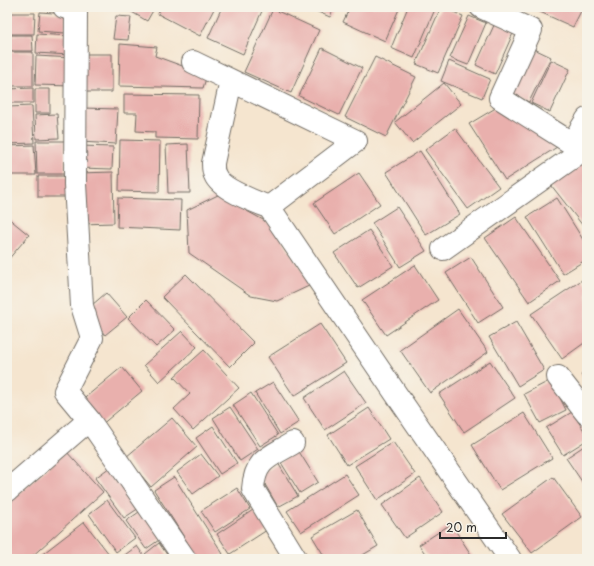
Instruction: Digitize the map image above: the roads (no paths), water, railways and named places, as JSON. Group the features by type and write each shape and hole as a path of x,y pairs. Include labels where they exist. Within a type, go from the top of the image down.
{"street":[{"path":"64,7 76,10 75,184 82,306 92,338 65,391 89,420 185,559"},
{"path":"481,7 531,30 500,98 580,148"},
{"path":"193,62 356,141 269,207"},
{"path":"231,81 213,163 215,176 224,186 250,200 269,207 510,559"},
{"path":"443,249 580,148 587,119"},
{"path":"558,377 587,414"},
{"path":"8,490 89,420"},
{"path":"293,443 261,463 256,470 253,489 296,559"}]}
